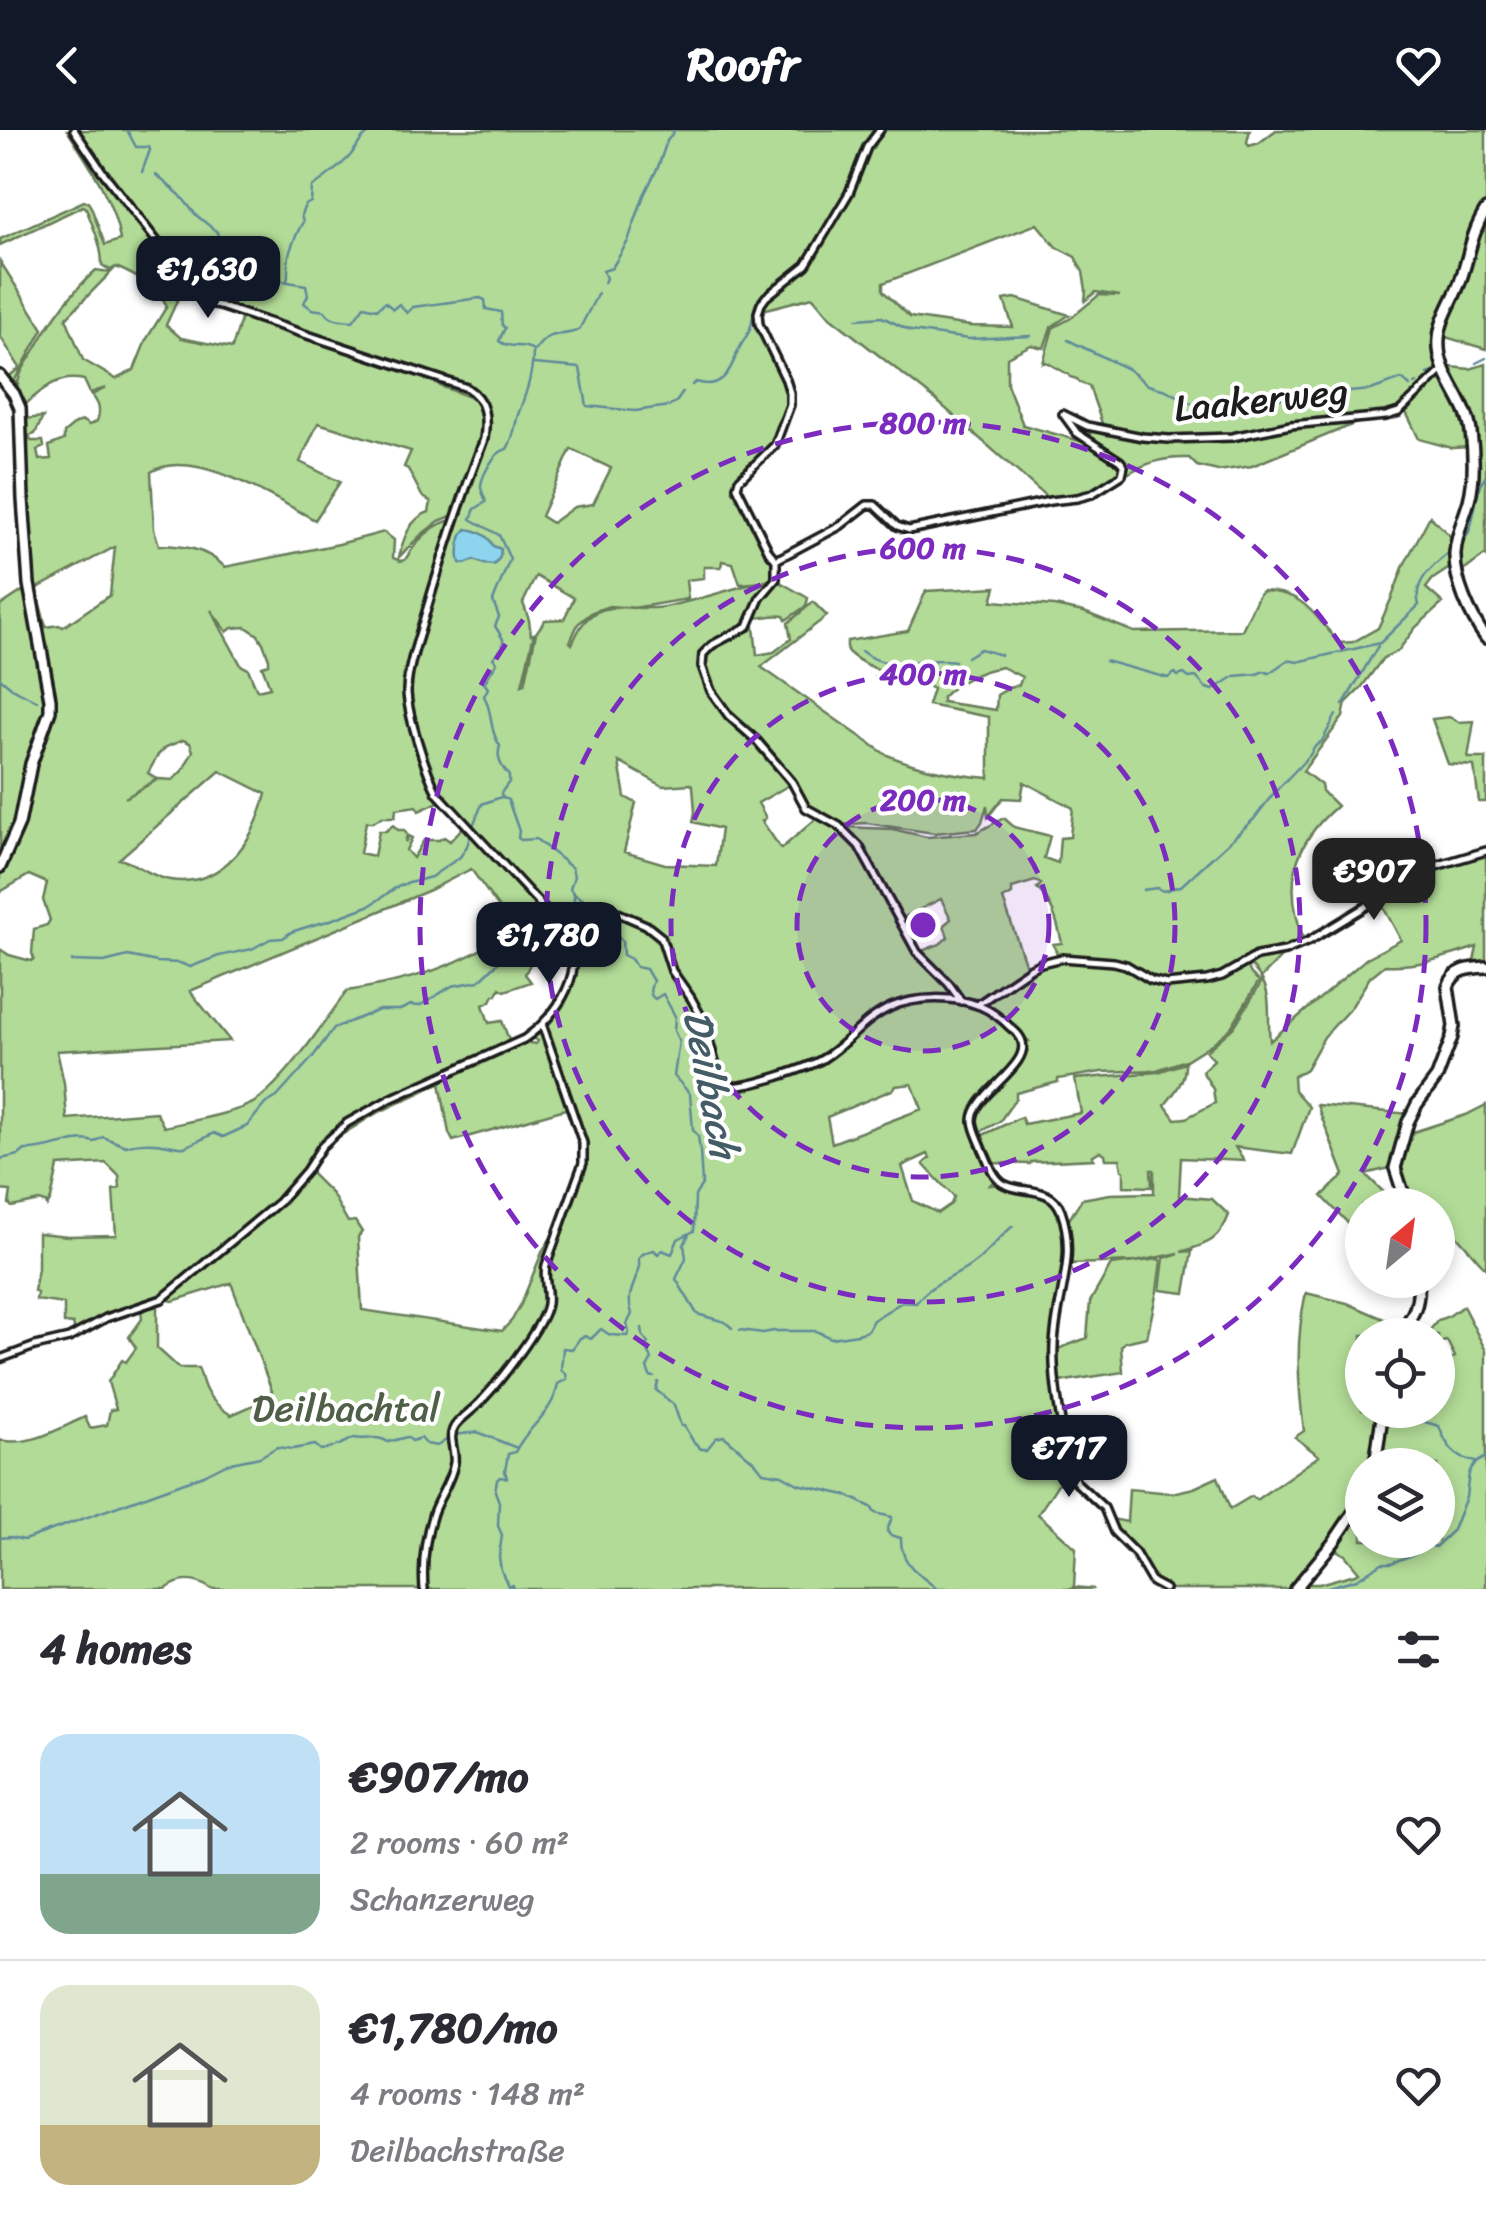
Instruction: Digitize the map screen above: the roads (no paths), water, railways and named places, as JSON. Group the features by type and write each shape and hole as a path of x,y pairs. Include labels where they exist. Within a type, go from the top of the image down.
{"street":[{"path":"0,1359 68,1338 106,1318 162,1299 279,1202 322,1146 347,1123 390,1099 524,1039 542,1024 565,993 572,975 572,946 562,928 438,793 409,707 407,688 413,658 436,573 484,438 484,410 478,396 467,388 208,302 102,171 74,130"},
{"path":"880,130 867,146 849,193 806,264 766,298 758,313 786,380 790,405 775,445 739,480 736,488 776,560 776,579 760,598 748,626 712,645 703,654 702,666 711,690 729,716 792,782 810,811 839,826 859,846 912,944 950,984 961,1002"},
{"path":"1486,210 1472,237 1460,282 1441,326 1438,350 1443,370 1470,426 1474,461 1469,500 1456,546 1456,570 1474,619 1486,638"},
{"name":"Laakerweg","path":"776,560 840,526 868,505 875,505 897,526 909,530 1092,494 1122,475 1124,466 1120,461 1077,433 1063,414 1088,426 1143,437 1232,436 1399,412 1443,370"},
{"path":"0,376 20,410 28,571 50,699 19,824 0,866"},
{"path":"978,1004 1041,963 1062,958 1114,962 1166,984 1222,976 1256,956 1309,941 1428,868 1486,851"},
{"path":"573,958 616,912 646,925 661,937 672,971 704,1022 722,1083 730,1086 769,1079 816,1062 871,1019 897,1005 925,1000 978,1004 1018,1034 1024,1044 1015,1064 976,1109 973,1120 998,1180 1037,1191 1059,1205 1068,1237 1054,1349 1068,1466 1076,1482 1104,1508 1114,1532 1135,1553 1152,1582 1165,1589"},
{"path":"1401,1188 1395,1168 1408,1122 1437,1077 1452,1037 1450,982 1466,969 1486,968"},
{"path":"424,1589 422,1564 434,1511 454,1465 451,1436 458,1422 485,1398 516,1358 543,1315 547,1305 546,1265 583,1163 582,1144 542,1024"},
{"path":"1295,1589 1345,1524"}],"water":[{"path":"466,529 482,534 501,549 494,565 474,560 460,563 459,545"}],"waterway":[{"name":"Deilbach","path":"127,130 136,147 149,147 142,172"},
{"path":"287,282 288,258 303,222 305,205 311,202 312,187 346,160 365,136 379,130"},
{"path":"604,283 603,271 612,268 628,241 644,195 675,130"},
{"name":"Deilbach","path":"156,175 217,232 219,244 241,242 248,257 244,269 263,268 270,279 306,285 308,295 304,303 312,309 353,321 364,306 377,309 385,302 393,309 399,304 407,313 413,307 480,298 485,300 486,309 501,312 505,328 499,341 533,350 529,382 512,439 487,469 481,488 486,502 475,509 471,519 499,535 510,559 493,601 499,617 495,626 503,647 493,658 497,662 484,683 488,688 484,696 500,746 499,758 509,776 501,793 508,800 518,838 536,839 572,868 570,889 600,912 622,941 623,955 636,967 646,969 653,981 651,995 655,999 663,994 675,1016 674,1031 679,1041 674,1076 690,1094 702,1184 695,1196 694,1231 678,1239 672,1254 662,1250 658,1254 654,1250 639,1258 630,1294 632,1314 627,1336 610,1335 601,1329 591,1339 580,1338 572,1349 563,1348 561,1370 567,1379 558,1384 551,1404 515,1452 508,1454 507,1478 497,1480 495,1491 502,1535 501,1570 513,1589"},
{"path":"535,350 551,336 579,330 598,293"},
{"path":"692,385 719,381 728,372 750,329 760,297"},
{"path":"857,319 882,317 911,331 969,339 1031,336"},
{"path":"1068,340 1128,369 1148,385 1193,404 1228,407 1371,390 1402,379 1410,386"},
{"path":"1476,363 1486,358"},
{"path":"534,364 580,368 587,406 635,411 669,406 683,392"},
{"path":"1428,374 1434,372"},
{"path":"1458,547 1469,531 1486,476"},
{"path":"1105,661 1168,678 1175,673 1196,677 1213,690 1235,676 1269,673 1288,660 1297,662 1380,643 1419,605 1422,581 1451,551"},
{"path":"1343,705 1378,646"},
{"path":"967,657 980,649 1001,655"},
{"path":"861,651 884,662 955,661"},
{"path":"0,678 37,701"},
{"path":"1143,890 1163,891 1181,886 1254,819 1322,741 1336,715"},
{"path":"472,828 482,804 501,797"},
{"path":"72,961 104,962 128,956 190,967 252,949 270,939 283,938 371,905 398,886 431,877 460,857 471,833"},
{"path":"568,921 574,909 574,895"},
{"path":"0,1159 25,1150 94,1142 103,1137 126,1146 152,1143 180,1147 214,1133 223,1137 247,1126 265,1104 277,1097 334,1028 379,1010 419,1006 452,986 479,981 541,915 550,922"},
{"path":"740,1330 816,1331 831,1338 867,1331 873,1320 902,1302 916,1303 935,1285 976,1262 1013,1226"},
{"path":"689,1234 684,1245 686,1258 676,1279 697,1314 732,1328"},
{"path":"642,1328 652,1359 647,1368 654,1377"},
{"path":"658,1382 656,1390 674,1405 681,1426 701,1449 724,1436 763,1472 846,1495 875,1513 892,1517 887,1531 901,1538 907,1562 937,1589"},
{"path":"1440,1428 1456,1454 1475,1462"},
{"path":"455,1435 477,1432 517,1448"},
{"path":"0,1538 24,1540 226,1464 260,1457 277,1447 315,1445 321,1450 354,1438 380,1438 388,1442 407,1437 412,1441 421,1438 426,1444 437,1446 448,1439"},
{"path":"1321,1589 1357,1579 1382,1563 1415,1554 1420,1548 1435,1547 1453,1530 1466,1497 1469,1473 1486,1457"}],"park label":[{"name":"Deilbachtal","path":"346,1408"}]}
